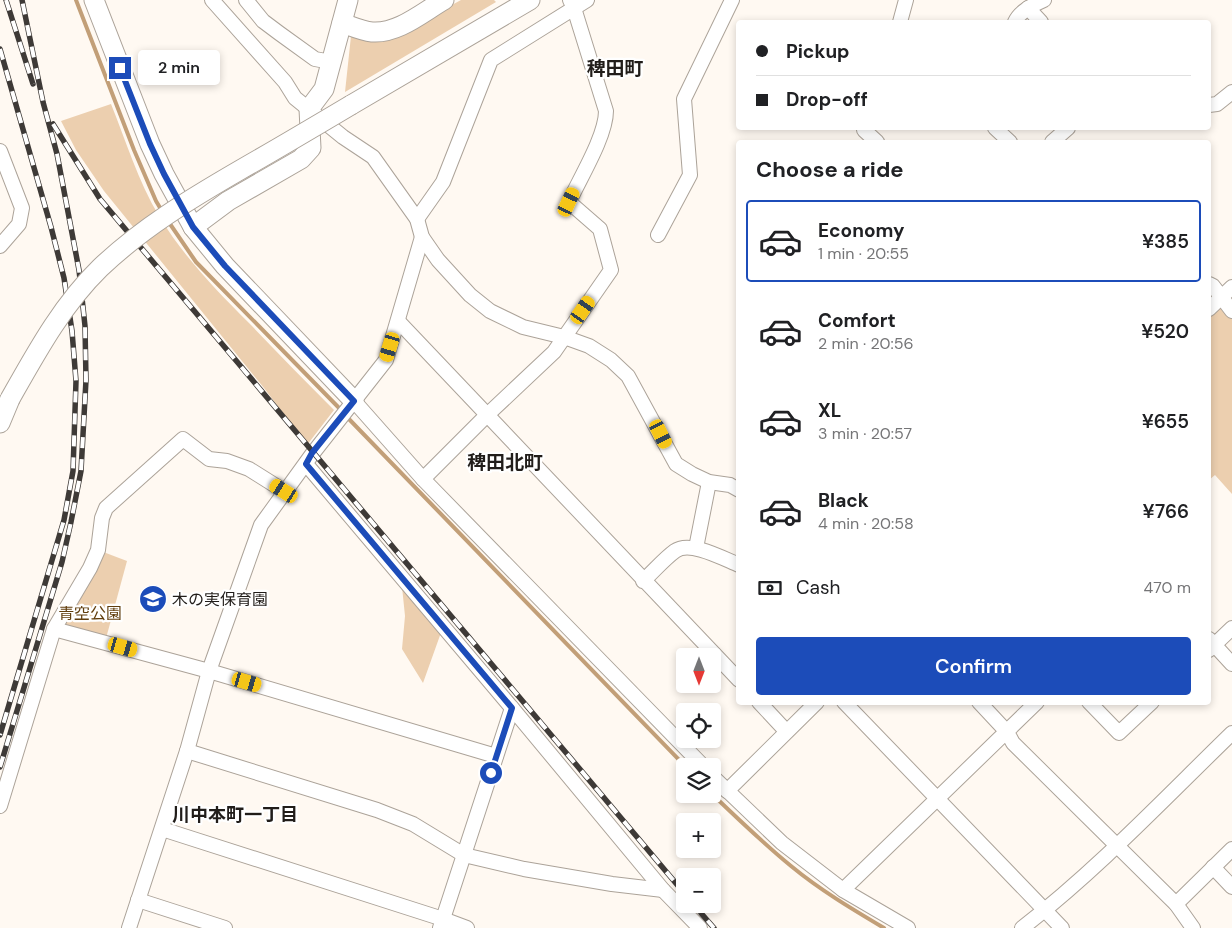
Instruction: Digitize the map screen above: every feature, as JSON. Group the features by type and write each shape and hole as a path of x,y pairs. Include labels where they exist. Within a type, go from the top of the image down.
{"street":[{"path":"94,0 150,144 193,227 225,266 352,404 695,758"},
{"path":"212,0 286,82 295,98 343,137 373,157 417,219 422,236 438,260 470,295 490,311 523,327 564,337 589,346 611,360 628,376 676,464 709,482 730,485 736,488"},
{"path":"246,0 259,16 279,33 315,59 331,62"},
{"path":"193,227 228,201 301,159 311,148 309,109 324,89 348,0"},
{"path":"342,23 370,32 391,30 444,0"},
{"path":"417,219 443,182 491,60 572,4 587,0"},
{"path":"658,235 690,175 684,99 732,0"},
{"path":"901,20 906,0"},
{"path":"1016,20 1028,8 1044,0"},
{"path":"0,423 10,398 41,344 75,297 99,269 129,242 162,217 520,2"},
{"path":"423,479 554,352 611,270 600,228 569,202 606,119 606,111 572,4"},
{"path":"1028,8 1039,20"},
{"path":"1211,105 1217,104 1232,92"},
{"path":"865,130 875,140"},
{"path":"997,130 1008,140"},
{"path":"1054,140 1066,130"},
{"path":"0,246 5,235 19,224 22,208 1,154"},
{"path":"129,928 187,750 209,671 255,538 261,525 284,491 386,360 422,236"},
{"path":"1211,285 1232,310"},
{"path":"1211,307 1232,287"},
{"path":"398,321 486,416 736,677"},
{"path":"0,806 54,629 90,568 98,550 102,518 106,508 183,439 209,459 227,461 249,470 284,491"},
{"path":"306,464 663,890 700,928"},
{"path":"696,548 709,482"},
{"path":"643,581 677,549 686,547 696,548 736,564"},
{"path":"1232,628 1211,645 1232,664"},
{"path":"54,629 209,671 496,756"},
{"path":"762,705 786,731"},
{"path":"727,791 814,705"},
{"path":"847,705 1062,928"},
{"path":"981,705 1007,732 1013,743 1176,904 1193,928"},
{"path":"843,890 1034,705"},
{"path":"1092,705 1119,733 1149,705"},
{"path":"442,923 512,708"},
{"path":"1022,928 1046,910 1232,734"},
{"path":"187,750 377,810 413,824 464,855 524,869 612,884 663,890"},
{"path":"721,785 782,843 843,890 908,928"},
{"path":"162,829 442,923 466,928"},
{"path":"1176,904 1232,849"},
{"path":"1213,867 1232,887"},
{"path":"138,900 225,928"}],"green space":[{"path":"461,0 494,0 496,2 345,92 351,36 450,6"},
{"path":"111,104 145,189 168,231 224,298 334,410 307,445 264,388 104,191 76,150 61,121"},
{"path":"1221,298 1232,311 1232,494 1215,475 1211,478 1211,310"},
{"name":"青空公園","path":"98,550 127,561 105,642 54,629"},
{"path":"401,577 443,627 423,683 402,649 405,616"}],"waterway":[{"path":"76,0 134,150 162,211"},
{"path":"168,221 196,262 342,411"},
{"path":"346,416 677,758"},
{"path":"721,802 802,875 836,899 884,928"}],"railway":[{"path":"6,0 33,84"},
{"path":"0,767 62,562 71,522 81,471 86,380 85,326 79,270 57,154 43,102 22,0"},
{"path":"0,49 64,278 72,331 76,381 73,471 64,520 0,735"},
{"path":"53,124 100,199 676,883"},
{"path":"701,913 714,928"}],"place":[{"name":"木の実保育園","path":"153,599"}],"district":[{"name":"稗田町","path":"615,68"},
{"name":"稗田北町","path":"505,462"},
{"name":"川中本町一丁目","path":"235,815"}],"route":[{"path":"120,68 150,144 183,212 193,227 225,266 354,401 312,453 306,464 512,708 491,773"}]}
